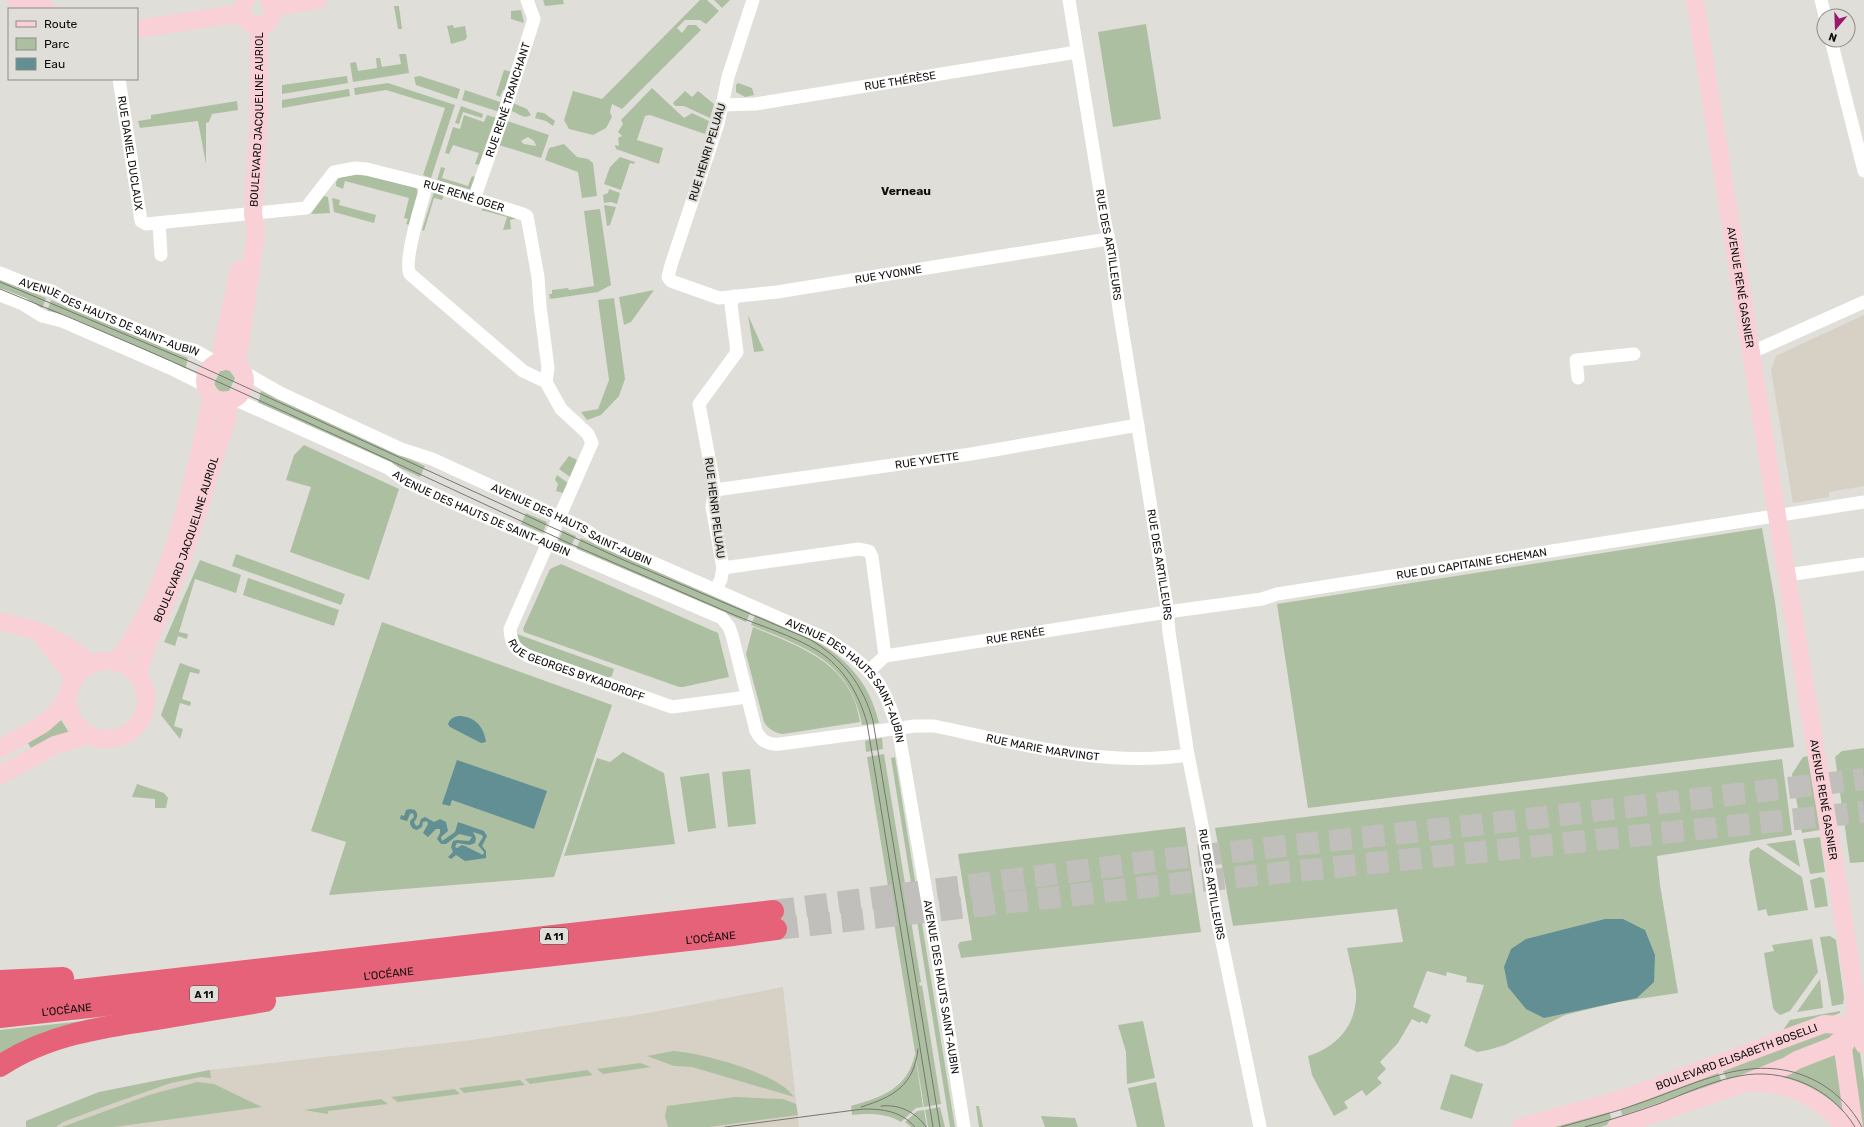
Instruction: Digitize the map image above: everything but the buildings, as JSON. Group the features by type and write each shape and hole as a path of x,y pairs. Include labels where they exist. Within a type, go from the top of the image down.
{"highway":[{"name":"L’OCÉANE","path":"0,999 149,982 775,920 409,971 0,1017"},
{"path":"0,1066 47,1042 73,1034 303,995 387,984 409,971"},
{"path":"0,981 118,974 149,982"}],"main road":[{"path":"16,0 43,8"},
{"path":"138,29 244,6 244,17 250,24 259,25 268,21 271,17 271,4 318,0"},
{"name":"AVENUE RENÉ GASNIER","path":"1695,0 1860,1024"},
{"name":"BOULEVARD JACQUELINE AURIOL","path":"229,365 223,344 236,290 246,232 253,214 259,108 259,25"},
{"path":"229,365 245,381 244,386 241,392 231,400 219,400 208,390 207,373 229,365"},
{"name":"BOULEVARD JACQUELINE AURIOL","path":"116,662 138,631 171,552 186,508 209,411 208,390"},
{"name":"BOULEVARD JACQUELINE AURIOL","path":"138,676 142,655 172,587 192,532 227,419 231,400"},
{"path":"0,622 24,626 38,632 74,649 92,665"},
{"path":"0,749 43,724 59,710 72,686 80,672 92,665 106,661 116,662 130,669 138,676 143,685 146,699 144,714 138,724 129,733 118,738 101,738 90,735 78,726 72,717 68,703 72,686 38,632"},
{"path":"0,775 55,745 90,735"},
{"name":"BOULEVARD ELISABETH BOSELLI","path":"1522,1127 1623,1099 1824,1024 1860,1024"},
{"path":"1860,1024 1864,1045"},
{"path":"1616,1127 1745,1083 1788,1066 1797,1060 1833,1046 1860,1024"},
{"path":"1854,1127 1843,1049 1860,1024"},
{"path":"1745,1083 1772,1084 1798,1091 1821,1104 1844,1127"}],"street":[{"name":"RUE RENÉ TRANCHANT","path":"474,199 503,116 534,19 527,0"},
{"name":"RUE HENRI PELUAU","path":"671,281 668,277 671,265 718,124 728,77 753,0"},
{"name":"RUE DES ARTILLEURS","path":"1069,0 1108,239 1112,254 1188,755 1202,825 1217,918 1260,1127"},
{"path":"1833,48 1864,171"},
{"name":"RUE THÉRÈSE","path":"722,105 755,104 1077,52"},
{"name":"RUE DANIEL DUCLAUX","path":"120,80 141,221 146,224 159,223"},
{"path":"161,255 159,223 306,208 334,172 356,168 367,169 426,184"},
{"name":"RUE RENÉ OGER","path":"426,184 474,199 523,214 528,220 538,277 548,368 546,382 523,371 410,274 407,267 414,231 426,184"},
{"name":"RUE YVONNE","path":"671,281 719,298 784,291 1108,239"},
{"name":"AVENUE DES HAUTS DE SAINT-AUBIN","path":"0,273 33,286 52,291 69,301 177,346 194,350 229,365 280,393 401,449 432,459"},
{"name":"AVENUE DES HAUTS DE SAINT-AUBIN","path":"0,295 23,304 42,316 62,321 170,368 208,390"},
{"name":"RUE HENRI PELUAU","path":"716,589 721,579 723,568 712,507 715,490 699,404 737,352 731,305 734,296"},
{"path":"1752,352 1864,302"},
{"path":"1578,378 1576,360 1634,354"},
{"path":"546,382 561,409 592,440 591,449 565,506 558,516"},
{"name":"AVENUE DES HAUTS DE SAINT-AUBIN","path":"231,400 388,468 407,482 547,544 587,559 722,618 729,627 747,697"},
{"name":"RUE YVETTE","path":"715,490 971,454 1138,426"},
{"name":"AVENUE DES HAUTS SAINT-AUBIN","path":"432,459 558,516 583,528 599,539 716,589 827,639 848,652 869,671 884,692 898,728 936,949 964,1127"},
{"name":"RUE DU CAPITAINE ECHEMAN","path":"1167,612 1262,599 1277,594 1307,589 1864,502"},
{"name":"RUE GEORGES BYKADOROFF","path":"558,516 510,629 510,640 517,650 528,656 672,707 747,697"},
{"path":"723,568 859,549 869,551 872,557 885,656 869,671"},
{"path":"1787,575 1864,564"},
{"name":"RUE RENÉE","path":"885,656 1167,612"},
{"name":"RUE MARIE MARVINGT","path":"747,697 756,731 761,739 769,744 780,744 915,726 934,726 1066,752 1126,758 1176,757 1188,755"}],"shaded area":[{"path":"1864,315 1864,486 1829,492 1829,497 1793,503 1771,370 1776,356"},
{"path":"783,987 799,1127 26,1127 26,1121 99,1092 210,1070 472,1040 648,1013"}],"green space":[{"path":"543,0 563,0 564,4 545,6"},
{"path":"700,0 707,0 719,11 706,24 700,20 685,20 677,28 682,33 688,25 696,25 701,30 622,109 612,104 610,112 612,117 606,128 593,135 569,129 564,120 573,91 602,99"},
{"path":"714,0 730,0 722,8"},
{"path":"394,6 399,6 402,29 398,29"},
{"path":"521,10 524,23 511,19 511,11"},
{"path":"1146,24 1161,119 1113,127 1098,32"},
{"path":"453,25 454,28 465,26 467,37 465,40 451,44 447,26"},
{"path":"399,54 406,54 409,73 353,82 350,63 356,62 358,71 377,68 376,58 380,58 382,67 401,64"},
{"path":"504,70 513,72 507,91 503,90 500,97 496,95"},
{"path":"347,76 348,83 282,94 282,85"},
{"path":"420,76 460,89 457,99 416,85 414,77"},
{"path":"388,83 455,105 431,178 423,175 445,108 386,90 355,95 354,88"},
{"path":"738,83 752,88 754,95 745,97 736,92 736,85"},
{"path":"652,88 684,118 692,113 709,121 705,134 650,115 645,116 637,140 663,148 659,164 616,149 615,145 619,146 618,138 622,136 618,132 623,124 621,120"},
{"path":"349,89 350,96 282,108 282,100"},
{"path":"465,90 503,103 500,112 462,100"},
{"path":"685,91 692,97 698,91 714,104 710,118 684,106 675,106 673,103"},
{"path":"237,101 238,110 212,114 209,122 206,123 206,164 198,121 140,128 138,121 151,119 151,115"},
{"path":"513,103 527,109 531,115 526,117 511,111"},
{"path":"461,106 483,114 482,118 463,112 459,124 455,123"},
{"path":"537,112 544,113 555,121 553,126 546,121 535,118"},
{"path":"464,115 484,122 487,115 497,118 480,165 475,164 479,153 453,145 449,154 445,153 453,127 460,129"},
{"path":"507,121 549,135 541,158 499,145","holes":["528,137 534,141 536,146 524,144 521,141"]},
{"path":"564,144 577,157 588,159 593,163 597,196 582,198 578,172 545,160 549,148"},
{"path":"620,157 635,162 634,164 630,163 621,190 604,184 610,167"},
{"path":"441,167 445,168 442,178 468,186 472,176 477,178 472,190 437,180"},
{"path":"358,174 416,187 418,194 410,225 406,224 408,219 404,218 409,198 345,181 343,189 336,186 336,182 339,178"},
{"path":"609,189 620,193 617,204 611,202 604,203 603,195 608,193"},
{"path":"434,192 444,195 442,200 434,198 424,231 422,230"},
{"path":"324,196 328,197 330,213 311,214"},
{"path":"332,198 340,200 339,205 376,215 374,223 334,212"},
{"path":"604,205 616,207 610,225 607,226"},
{"path":"483,207 518,218 510,220 511,229 503,230 507,217 482,211"},
{"path":"600,209 611,285 598,292 550,299 549,294 552,294 552,290 568,288 569,290 594,286 584,211"},
{"path":"0,279 46,298 42,309 0,292"},
{"path":"654,290 631,322 624,325 619,297"},
{"path":"614,298 625,379 619,396 601,415 587,420 581,412 598,409 609,380 598,300"},
{"path":"51,300 188,358 185,370 47,311"},
{"path":"748,315 764,351 754,352"},
{"path":"229,370 235,378 229,391 219,392 214,384 220,371"},
{"path":"261,391 425,466 420,477 258,403"},
{"path":"304,445 399,489 369,580 290,552 311,487 286,480 294,455"},
{"path":"569,456 577,460 570,477 559,469"},
{"path":"557,475 568,483 563,493 556,491 558,484 555,480"},
{"path":"526,513 547,522 543,533 521,524"},
{"path":"1762,528 1775,602 1794,747 1308,808 1277,604"},
{"path":"563,530 576,536 571,546 558,541"},
{"path":"581,538 751,611 746,622 576,549"},
{"path":"236,554 345,594 341,605 232,566"},
{"path":"200,560 241,575 236,593 195,579 179,632 188,634 187,639 178,636 175,646 164,642"},
{"path":"561,564 718,633 729,677 679,687 524,632 523,629 550,569"},
{"path":"248,578 339,610 334,626 243,595"},
{"path":"756,613 797,631 833,652 861,681 872,700 879,723 862,725 856,703 847,685 836,671 822,659 807,650 751,625"},
{"path":"382,622 612,705 554,877 329,895 346,842 311,831"},
{"path":"753,627 806,650 835,671 846,685 855,702 860,722 783,734 777,733 770,729 764,722 746,654"},
{"path":"517,634 614,669 612,676 605,679 529,652 521,645"},
{"path":"180,663 200,670 199,674 190,672 182,699 191,702 190,706 180,703 174,726 183,729 180,739 161,715"},
{"path":"61,720 70,734 32,750 28,743"},
{"path":"882,738 883,749 866,752 865,741"},
{"path":"1864,748 1864,862 1850,863 1835,757 1842,751"},
{"path":"623,752 664,773 675,844 564,856 597,758 610,762"},
{"path":"884,754 921,982 919,983 920,986 922,985 941,1104 924,1107 867,757"},
{"path":"1808,756 1820,830 1802,833 1792,774 1803,757"},
{"path":"895,757 955,1127 950,1127 891,758"},
{"path":"1782,759 1792,835 1657,856 1660,885 1678,993 1618,1002 1565,1015 1505,1045 1477,1052 1464,1046 1484,985 1466,982 1467,977 1447,972 1446,976 1427,971 1413,1007 1431,1015 1427,1024 1421,1021 1420,1023 1412,1019 1398,1043 1380,1062 1386,1069 1377,1078 1382,1083 1366,1096 1362,1090 1344,1102 1348,1108 1334,1116 1312,1075 1308,1056 1319,1052 1337,1040 1350,1023 1354,1013 1356,991 1347,948 1403,942 1397,909 1233,926 1215,828"},
{"path":"750,769 756,824 728,827 722,772"},
{"path":"709,773 716,828 688,832 680,777"},
{"path":"137,784 164,793 168,798 166,808 155,808 155,799 132,797"},
{"path":"1185,827 1201,932 961,958 958,945 960,942 972,940 958,854"},
{"path":"1820,837 1825,872 1810,874 1803,839"},
{"path":"1795,840 1800,867 1766,844"},
{"path":"1758,847 1802,877 1808,910 1768,916 1766,909 1758,911 1749,860 1750,851"},
{"path":"1821,877 1824,879 1828,906 1815,908 1810,880"},
{"path":"1830,936 1836,940 1844,998 1843,1004 1832,1006 1820,937"},
{"path":"1812,939 1818,972 1790,1011 1780,1015 1773,1008 1764,953 1774,951 1772,945"},
{"path":"1820,979 1823,1008 1797,1012"},
{"path":"1840,1011 1840,1013 1797,1030 1781,1033 1790,1020"},
{"path":"139,1015 0,1060 0,1030"},
{"path":"1143,1021 1155,1078 1127,1084 1126,1052 1118,1025"},
{"path":"1826,1029 1834,1033 1834,1037 1728,1083 1722,1068"},
{"path":"1859,1045 1864,1081 1864,1127 1858,1127 1847,1048"},
{"path":"673,1051 720,1060 756,1072 785,1088 794,1097 692,1067 674,1066 647,1056"},
{"path":"1834,1053 1837,1054 1848,1125 1770,1080"},
{"path":"915,1054 923,1107 916,1108 901,1122 878,1114 852,1115 851,1106 883,1095 900,1083 912,1066"},
{"path":"640,1063 651,1067 603,1074 597,1069"},
{"path":"210,1070 211,1078 201,1077 171,1083 63,1122 56,1127 26,1127 26,1121 99,1092"},
{"path":"587,1070 593,1075 530,1084 525,1079"},
{"path":"1717,1070 1723,1085 1624,1120 1619,1105"},
{"path":"1451,1074 1483,1084 1472,1119 1440,1109"},
{"path":"520,1080 525,1085 464,1093 459,1088"},
{"path":"197,1082 214,1084 262,1107 114,1127 62,1127 149,1095"},
{"path":"1156,1082 1165,1127 1137,1127 1128,1088"},
{"path":"455,1089 460,1094 398,1102 391,1097"},
{"path":"735,1097 783,1099 796,1104 798,1115 709,1127 668,1127 665,1117 667,1106"},
{"path":"381,1099 388,1104 328,1111 328,1114 304,1110"},
{"path":"976,1106 979,1106 983,1127 979,1127"},
{"path":"940,1107 945,1127 928,1127 925,1110"},
{"path":"1608,1108 1613,1123 1601,1127 1543,1127"},
{"path":"924,1110 927,1127 911,1127 905,1122 917,1111"},
{"path":"1041,1116 1075,1118 1078,1127 1045,1127"}],"water":[{"path":"458,716 464,716 477,723 483,731 486,742 481,743 450,727 448,724 450,721"},
{"path":"457,760 547,791 534,829 452,800 450,806 442,804"},
{"path":"406,810 415,810 417,813 414,822 416,826 419,825 421,819 425,817 434,822 440,819 446,822 448,831 441,837 442,841 455,832 458,822 484,831 487,836 482,846 486,851 486,858 465,861 456,855 451,859 448,857 453,852 451,847 453,841 469,841 472,837 459,834 446,844 441,844 437,839 440,829 436,829 428,837 423,833 428,824 427,821 423,822 422,827 417,830 410,824 410,821 414,817 413,813 410,814 407,821 400,819 401,815 404,816","holes":["473,832 482,835 483,837 478,845 484,852 483,855 462,845 457,848 455,847 457,843 470,845 475,843 476,838"]},
{"path":"1605,919 1623,919 1645,930 1655,955 1654,982 1637,998 1544,1018 1526,1009 1508,987 1504,967 1511,949 1526,939"}],"tunnel":[{"path":"773,911 1168,859 1511,821 1864,779"},
{"path":"776,929 1172,884 1864,812"}],"tram line":[{"path":"0,282 191,362 619,558 809,639 832,655 850,673 857,684 869,708 873,721 940,1127"},
{"path":"0,289 217,381 573,545 732,614 798,640 818,651 836,665 855,692 867,723 933,1127"},
{"path":"861,1107 892,1094 907,1081 916,1062 918,1049"},
{"path":"1561,1127 1623,1109 1710,1078 1733,1072 1755,1069 1778,1069 1800,1074 1823,1085 1835,1093 1845,1103 1862,1127"},
{"path":"1585,1127 1661,1103 1719,1081 1756,1074 1789,1078 1820,1091 1845,1113 1855,1127"},
{"path":"881,1106 894,1106 906,1110 917,1117 926,1127"},
{"path":"725,1127 863,1109 885,1110 898,1114 904,1117 915,1127"}],"district":[{"name":"Verneau","path":"906,191"}]}
